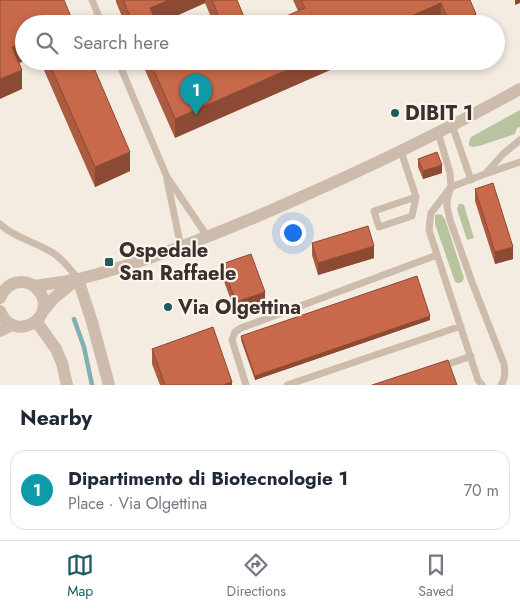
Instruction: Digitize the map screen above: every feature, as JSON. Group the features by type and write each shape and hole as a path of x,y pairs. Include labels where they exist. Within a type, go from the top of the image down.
{"street":[{"path":"34,286 78,279 124,266 180,247 257,216 328,186 401,151 520,89"},
{"path":"0,279 16,283 26,283 34,286 40,292 43,299 40,316 62,363 67,385"},
{"path":"0,311 7,322 12,325 26,326 40,316 57,295 78,279"},
{"path":"78,279 109,385"},
{"path":"0,298 5,289 16,283"},
{"path":"0,330 12,325"}],"lane":[{"path":"92,0 98,15"},
{"path":"122,70 167,177 207,236"},
{"path":"452,125 471,180"},
{"path":"438,132 450,173 451,187 447,200 448,213 504,364 504,380 501,385"},
{"path":"485,174 503,154 520,140"},
{"path":"401,151 416,197 412,216 379,227 374,211 416,197"},
{"path":"482,385 478,380 429,230 431,213 451,187 520,162"},
{"path":"167,177 180,247"},
{"path":"173,209 177,204 185,204"},
{"path":"0,224 8,231 52,253 78,279"},
{"path":"246,385 232,340 235,332 240,328 437,255"},
{"path":"287,385 461,326"},
{"path":"436,368 471,356"}],"green space":[{"path":"520,110 520,127 517,128 515,134 479,146 469,146 471,137"},
{"path":"459,204 464,205 474,238 467,240 457,209"},
{"path":"439,214 445,219 464,278 459,283 455,282 435,224 435,215"}],"building":[{"path":"0,0 64,0 70,15 15,15 15,46 12,47 15,54 15,70 22,70 0,79"},
{"path":"123,0 169,0 150,8 153,15 129,15"},
{"path":"212,0 237,0 243,15 218,15"},
{"path":"301,0 470,0 476,14 446,15 441,3 414,15 289,15 305,8"},
{"path":"52,70 95,70 130,152 95,167"},
{"path":"154,70 287,70 175,119"},
{"path":"437,152 442,165 423,171 418,159"},
{"path":"493,183 513,247 495,252 475,189"},
{"path":"368,226 374,246 318,263 312,243"},
{"path":"251,254 265,292 236,302 222,264"},
{"path":"417,276 430,316 255,376 241,336"},
{"path":"213,327 232,382 223,385 165,385 152,349"},
{"path":"448,360 457,385 372,385"}],"waterway":[{"path":"74,319 84,347 92,385"}],"place":[{"name":"DIBIT 1","path":"395,113"},
{"name":"Dipartimento di Biotecnologie 1","path":"196,115"},
{"name":"Ospedale San Raffaele","path":"109,262"},
{"name":"Via Olgettina","path":"168,307"}]}
